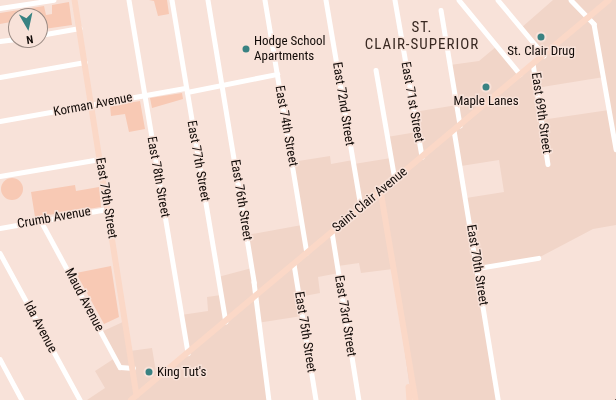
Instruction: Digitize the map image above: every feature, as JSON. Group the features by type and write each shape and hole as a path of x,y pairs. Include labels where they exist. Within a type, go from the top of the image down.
{"main road":[{"name":"East 79th Street","path":"75,0 137,395"},
{"name":"Saint Clair Avenue","path":"131,400 609,0"},
{"path":"381,191 409,379 410,400"},
{"path":"409,379 416,400"}],"street":[{"path":"0,8 53,0"},
{"name":"East 78th Street","path":"129,0 188,353"},
{"name":"East 77th Street","path":"172,0 226,321"},
{"name":"East 76th Street","path":"208,0 269,400"},
{"name":"East 74th Street","path":"265,0 307,253"},
{"name":"East 72nd Street","path":"326,0 361,208"},
{"name":"East 71st Street","path":"395,0 422,157"},
{"name":"East 69th Street","path":"459,0 520,74"},
{"path":"498,0 544,54"},
{"path":"571,0 589,17 594,24 616,150"},
{"path":"441,10 460,125"},
{"path":"48,34 79,28"},
{"path":"0,77 84,62"},
{"name":"East 69th Street","path":"533,63 548,164"},
{"path":"376,70 395,180"},
{"name":"Korman Avenue","path":"0,122 91,106 144,94 222,85 277,74"},
{"name":"East 70th Street","path":"454,130 478,268 498,400"},
{"path":"0,176 100,159"},
{"name":"Crumb Avenue","path":"0,228 108,209"},
{"name":"Maud Avenue","path":"42,221 120,367 133,368"},
{"name":"East 73rd Street","path":"332,232 359,400"},
{"name":"Ida Avenue","path":"0,253 80,400"},
{"path":"478,268 538,258"},
{"name":"East 75th Street","path":"294,264 316,400"},
{"path":"0,359 22,400"}],"shaded area":[{"path":"149,0 167,0 169,14 158,16 154,1"},
{"path":"553,0 616,0 616,225 593,229 538,258 478,268 498,400 415,400 409,382 393,269 361,273 359,263 338,266 339,273 318,277 320,293 299,297 302,316 257,323 269,400 87,400 105,388 95,371 115,358 101,332 125,321 130,351 152,348 157,378 188,353 181,315 208,311 207,297 221,295 218,277 252,268 247,235 302,225 292,162 330,156 331,164 353,160 354,164 391,158 387,137 417,132 414,112 457,105 450,65 479,61 497,46 520,74 544,54 521,28","holes":["604,77 609,110 541,120 536,88","499,160 504,192 466,198 461,166"]},
{"path":"69,2 72,25 48,28 48,15 52,14 52,5"},
{"path":"44,6 44,8 31,8"},
{"path":"8,12 8,22 0,24 0,13"},
{"path":"182,93 183,99 152,108 150,98"},
{"path":"140,101 145,129 129,132 125,114 111,116 110,106"},
{"path":"12,178 16,179 22,185 22,193 16,199 12,200 8,199 2,193 1,189 2,185 8,179"},
{"path":"75,185 76,191 99,187 101,207 35,217 31,192"},
{"path":"111,266 119,317 104,324 76,273"}],"place":[{"name":"St. Clair Drug","path":"541,37"},
{"name":"Hodge School Apartments","path":"246,49"},
{"name":"Maple Lanes","path":"486,87"},
{"name":"King Tut's","path":"149,372"}],"district":[{"name":"ST. CLAIR-SUPERIOR","path":"422,36"}]}
